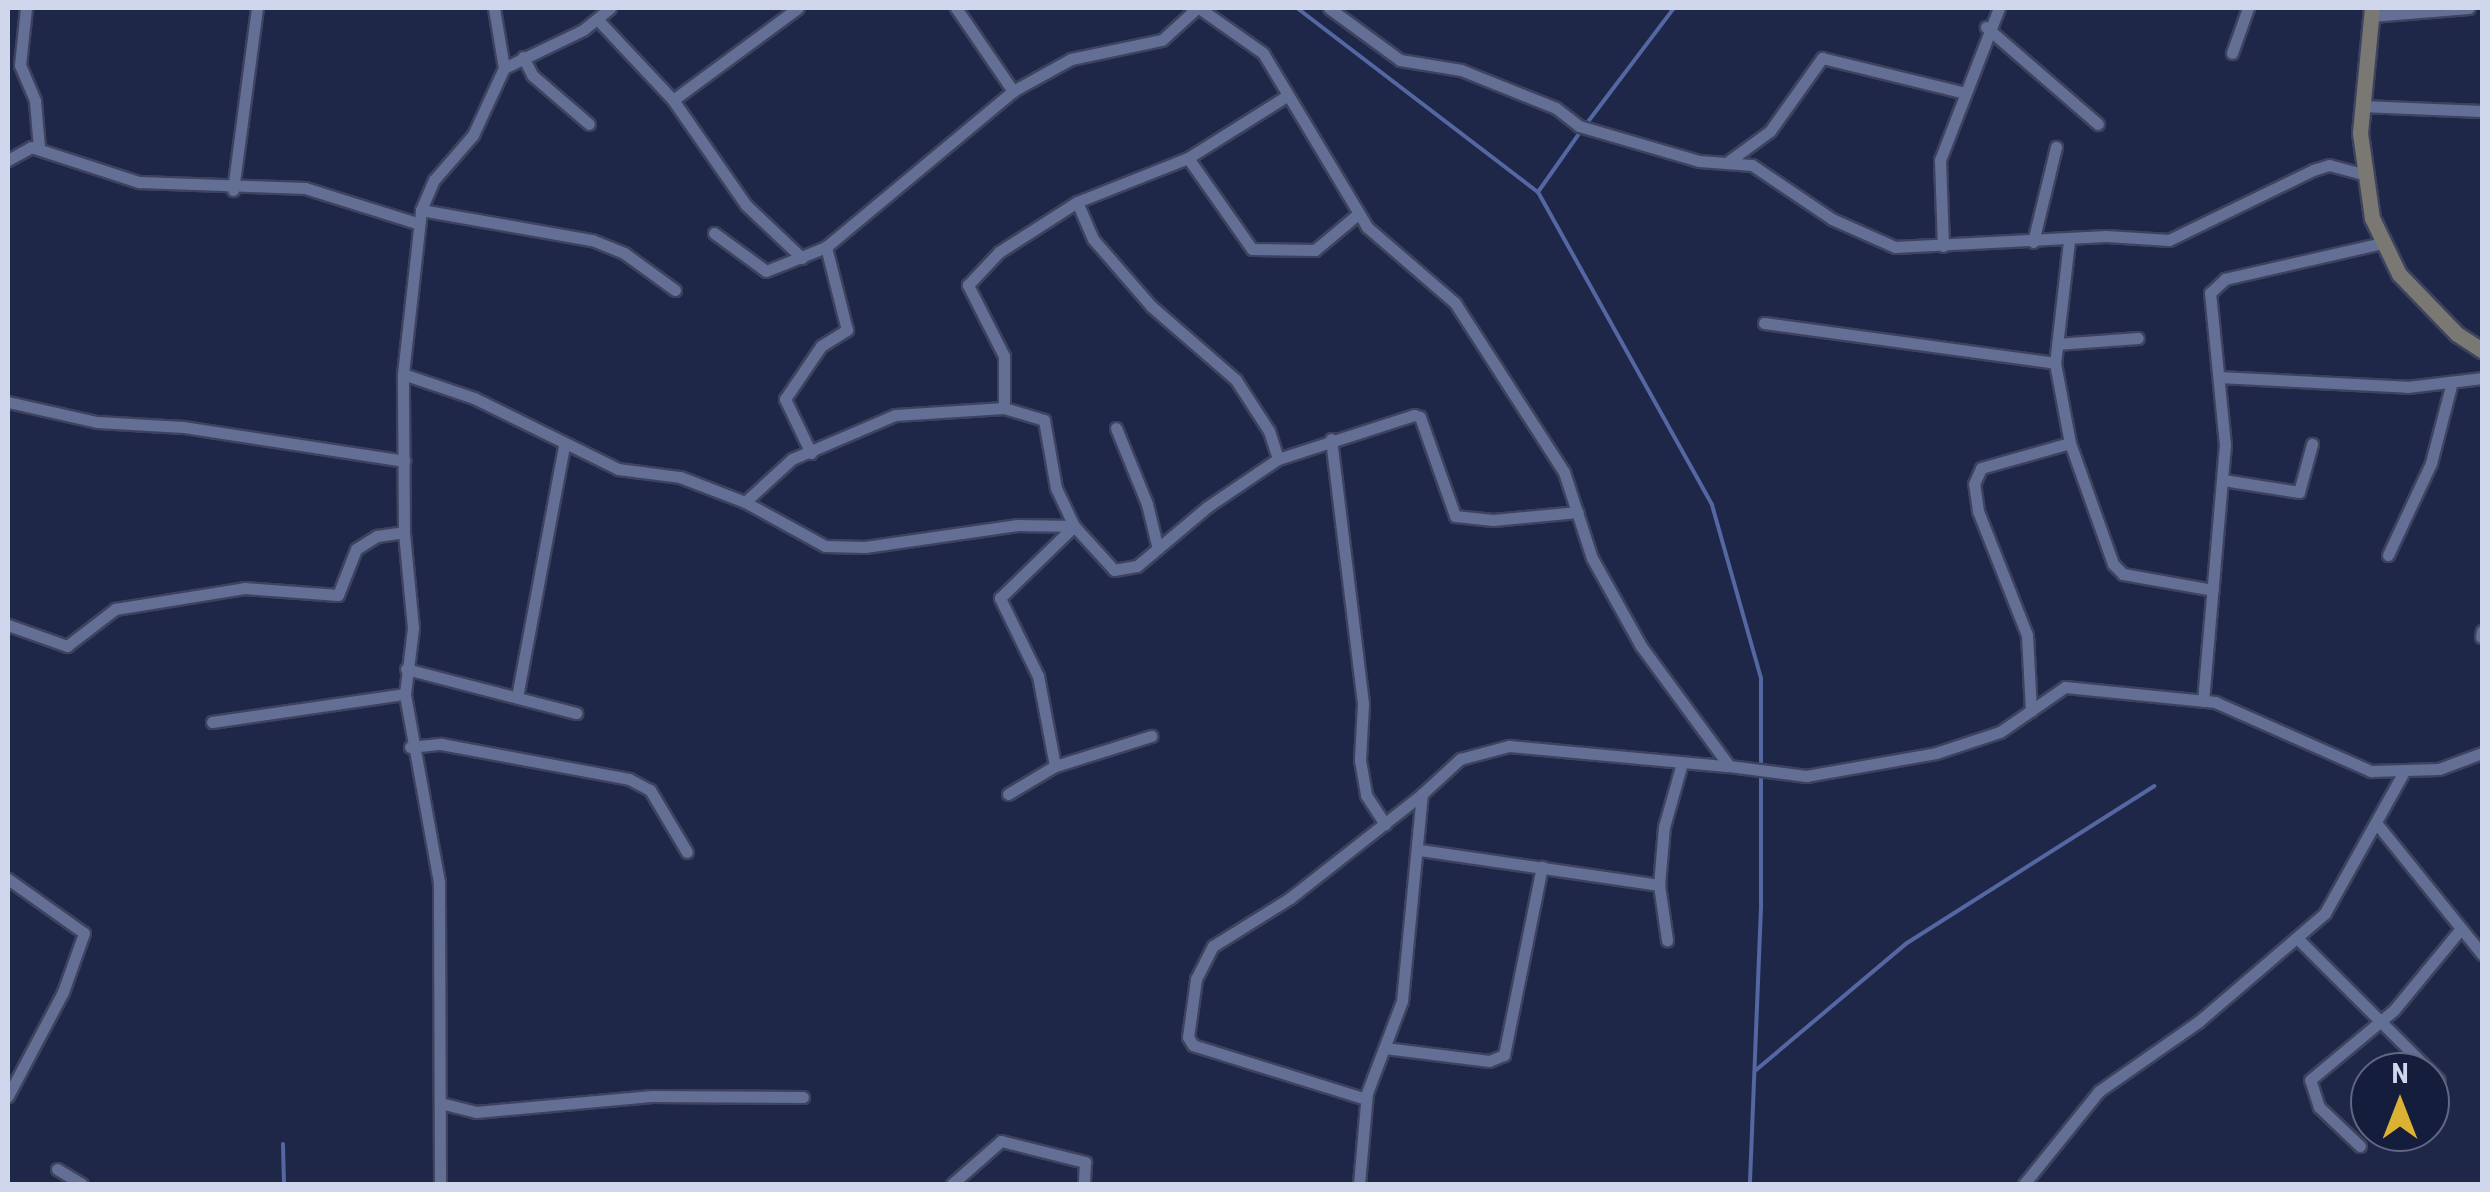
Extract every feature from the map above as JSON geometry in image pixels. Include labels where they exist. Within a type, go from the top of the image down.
[{"type":"main road","points":[[2372,12],[2361,106],[2362,174],[2382,243],[2424,303],[2482,350]]},
{"type":"street","points":[[26,8],[20,66],[35,101],[39,148]]},
{"type":"street","points":[[234,190],[258,8]]},
{"type":"street","points":[[440,1184],[439,882],[410,747],[405,694],[412,628],[404,532],[403,374],[421,210],[434,180],[473,135],[504,68],[494,8]]},
{"type":"street","points":[[504,68],[598,20],[610,8]]},
{"type":"street","points":[[673,100],[798,8]]},
{"type":"street","points":[[956,8],[1013,91]]},
{"type":"street","points":[[714,233],[766,270],[826,247],[1013,91],[1071,59],[1162,40],[1198,8],[1263,53],[1358,214],[1383,244],[1455,303],[1555,456],[1599,574],[1640,646],[1729,766]]},
{"type":"street","points":[[1329,8],[1400,60],[1461,70],[1556,108],[1580,126],[1699,161],[1730,160],[1780,178],[1832,219],[1895,247],[2179,238],[2256,193],[2313,170],[2329,165],[2362,174]]},
{"type":"street","points":[[1943,246],[1938,168],[1986,28],[1999,8]]},
{"type":"street","points":[[2232,52],[2248,8]]},
{"type":"street","points":[[2372,12],[2469,8]]},
{"type":"street","points":[[598,20],[673,100],[746,205],[802,258]]},
{"type":"street","points":[[1986,28],[2098,124]]},
{"type":"street","points":[[524,57],[532,75],[589,124]]},
{"type":"street","points":[[1730,160],[1770,131],[1822,58],[1962,92]]},
{"type":"street","points":[[1004,408],[1004,356],[968,285],[999,252],[1077,202],[1188,158],[1287,96]]},
{"type":"street","points":[[2361,106],[2482,112]]},
{"type":"street","points":[[2033,242],[2056,147]]},
{"type":"street","points":[[8,160],[39,148],[138,182],[234,190],[304,188],[417,224]]},
{"type":"street","points":[[1188,158],[1252,249],[1316,250],[1358,214]]},
{"type":"street","points":[[1077,202],[1092,239],[1151,306],[1236,380],[1269,430],[1278,458]]},
{"type":"street","points":[[421,210],[592,240],[624,253],[675,290]]},
{"type":"street","points":[[2069,241],[2055,363],[2070,443],[2117,571],[2213,590]]},
{"type":"street","points":[[2203,701],[2222,480],[2220,378],[2210,293],[2218,282],[2382,243]]},
{"type":"street","points":[[810,453],[785,399],[821,346],[847,330],[826,247]]},
{"type":"street","points":[[1764,323],[2055,363]]},
{"type":"street","points":[[2057,344],[2138,338]]},
{"type":"street","points":[[403,374],[474,398],[564,446],[618,468],[680,478],[744,502],[839,548],[1017,525],[1074,526]]},
{"type":"street","points":[[2220,378],[2407,387],[2482,378]]},
{"type":"street","points":[[2388,554],[2431,463],[2452,382]]},
{"type":"street","points":[[8,402],[96,422],[183,427],[404,461]]},
{"type":"street","points":[[744,502],[782,466],[895,414],[1004,408],[1044,420],[1046,456],[1074,526],[1114,570],[1137,566],[1278,458],[1414,415],[1420,417],[1455,516],[1494,520],[1578,512]]},
{"type":"street","points":[[1116,428],[1148,504],[1158,549]]},
{"type":"street","points":[[1331,439],[1362,704],[1360,760],[1366,794],[1385,824]]},
{"type":"street","points":[[2031,711],[2027,635],[1978,511],[1974,484],[1981,468],[2070,443]]},
{"type":"street","points":[[2222,480],[2298,492],[2312,444]]},
{"type":"street","points":[[517,696],[564,446]]},
{"type":"street","points":[[1055,766],[1038,676],[1000,598],[1074,526]]},
{"type":"street","points":[[8,625],[67,646],[115,609],[244,588],[338,596],[356,549],[377,536],[404,532]]},
{"type":"street","points":[[406,669],[576,712]]},
{"type":"street","points":[[1366,1099],[1193,1045],[1188,1037],[1196,980],[1213,946],[1290,898],[1422,794],[1460,759],[1509,746],[1729,766],[1754,773],[1849,770],[1982,741],[2066,687],[2203,701],[2239,709],[2342,763],[2402,775],[2482,753]]},
{"type":"street","points":[[212,722],[405,694]]},
{"type":"street","points":[[1008,794],[1055,766],[1151,736]]},
{"type":"street","points":[[410,747],[441,744],[629,778],[650,790],[686,852]]},
{"type":"street","points":[[1668,940],[1659,885],[1664,827],[1682,764]]},
{"type":"street","points":[[2024,1184],[2099,1091],[2198,1022],[2298,939],[2349,879],[2402,775]]},
{"type":"street","points":[[1359,1184],[1366,1099],[1402,1002],[1420,850],[1422,794]]},
{"type":"street","points":[[2377,824],[2459,932],[2482,954]]},
{"type":"street","points":[[1420,850],[1659,885]]},
{"type":"street","points":[[1385,1048],[1488,1061],[1504,1055],[1542,867]]},
{"type":"street","points":[[8,880],[84,933],[63,992],[8,1096]]},
{"type":"street","points":[[2350,1135],[2309,1088],[2322,1065],[2383,1021],[2459,932]]},
{"type":"street","points":[[2298,939],[2412,1052]]},
{"type":"street","points":[[440,1103],[476,1112],[651,1096],[803,1097]]},
{"type":"street","points":[[952,1184],[1001,1141],[1085,1162],[1084,1184]]},
{"type":"street","points":[[57,1169],[82,1184]]},
{"type":"waterway","points":[[1297,8],[1538,192],[1712,505],[1761,678],[1761,907],[1750,1184]]},
{"type":"waterway","points":[[1587,123],[1674,8]]},
{"type":"waterway","points":[[1538,192],[1581,131]]},
{"type":"waterway","points":[[1756,1070],[1907,943],[2154,786]]},
{"type":"waterway","points":[[283,1144],[284,1184]]}]
